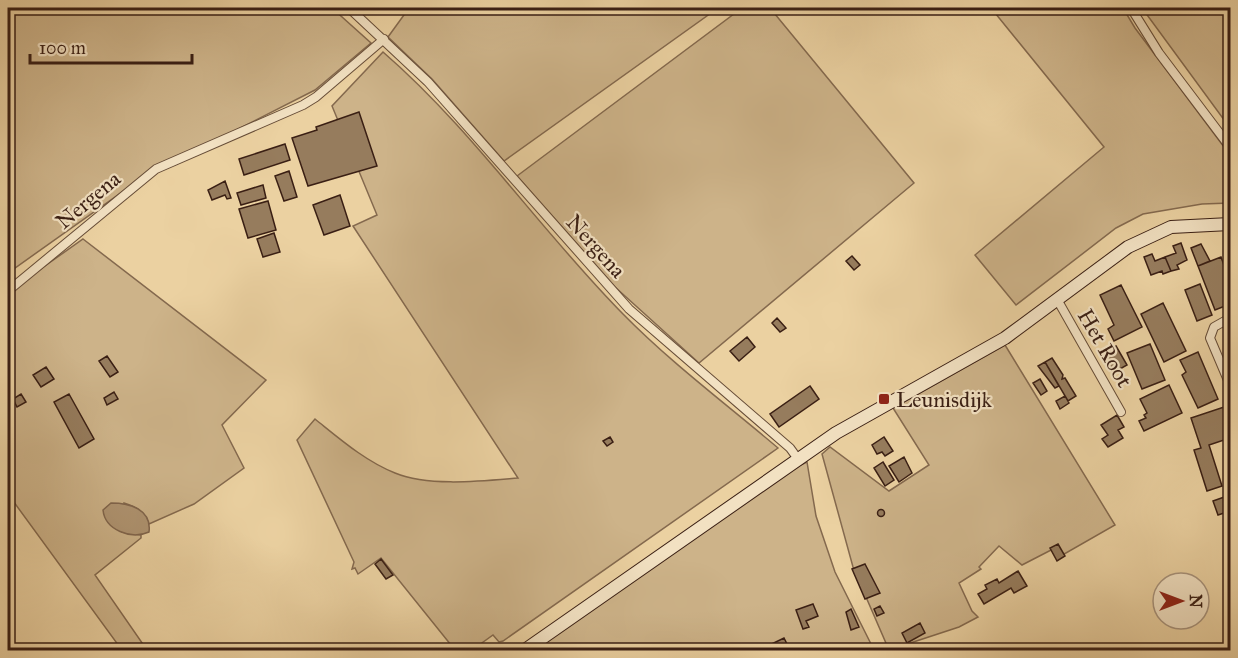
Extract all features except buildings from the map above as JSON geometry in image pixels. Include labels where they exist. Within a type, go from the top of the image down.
[{"type":"street","name":"Nergena","points":[[348,8],[428,82],[629,309],[790,448],[798,459]]},
{"type":"street","points":[[1131,8],[1159,53],[1230,147]]},
{"type":"street","name":"Nergena","points":[[8,291],[156,169],[303,105],[316,97],[384,39]]},
{"type":"street","points":[[525,651],[798,459],[869,412],[1005,338],[1058,301],[1110,259],[1150,235],[1184,225],[1230,224]]},
{"type":"street","name":"Het Root","points":[[1058,301],[1121,412]]},
{"type":"street","points":[[1230,318],[1214,327],[1210,338],[1230,385]]},
{"type":"shaded area","points":[[8,8],[332,8],[371,43],[315,90],[142,178],[8,273]]},
{"type":"shaded area","points":[[409,8],[718,8],[504,161],[432,79],[388,37]]},
{"type":"shaded area","points":[[742,8],[770,8],[914,183],[699,363],[615,287],[517,176]]},
{"type":"shaded area","points":[[991,8],[1123,8],[1135,28],[1230,155],[1230,203],[1202,204],[1143,214],[1116,228],[1016,305],[975,255],[1104,147]]},
{"type":"shaded area","points":[[1142,8],[1230,8],[1230,128]]},
{"type":"shaded area","points":[[383,52],[446,114],[623,314],[679,366],[778,448],[503,641],[499,642],[493,635],[472,650],[455,650],[381,558],[358,574],[355,568],[352,569],[354,562],[297,440],[315,419],[363,456],[395,473],[439,482],[518,478],[353,226],[377,215],[332,106]]},
{"type":"shaded area","points":[[83,239],[266,380],[222,425],[244,468],[194,504],[149,524],[139,510],[124,503],[122,532],[141,535],[141,538],[95,575],[147,650],[114,650],[119,646],[8,494],[8,292]]},
{"type":"shaded area","points":[[1005,345],[1115,525],[1059,557],[1053,549],[1022,565],[999,546],[979,567],[981,569],[959,583],[972,611],[978,617],[959,627],[889,650],[853,567],[822,454],[830,447],[889,491],[929,465],[893,408]]},
{"type":"shaded area","points":[[807,462],[816,516],[835,572],[874,650],[533,650],[788,471]]},
{"type":"shaded area","points":[[111,503],[125,504],[138,509],[147,518],[149,532],[134,535],[114,528],[105,517],[103,510]]},
{"type":"place","name":"Leunisdijk","points":[[884,399]]}]
